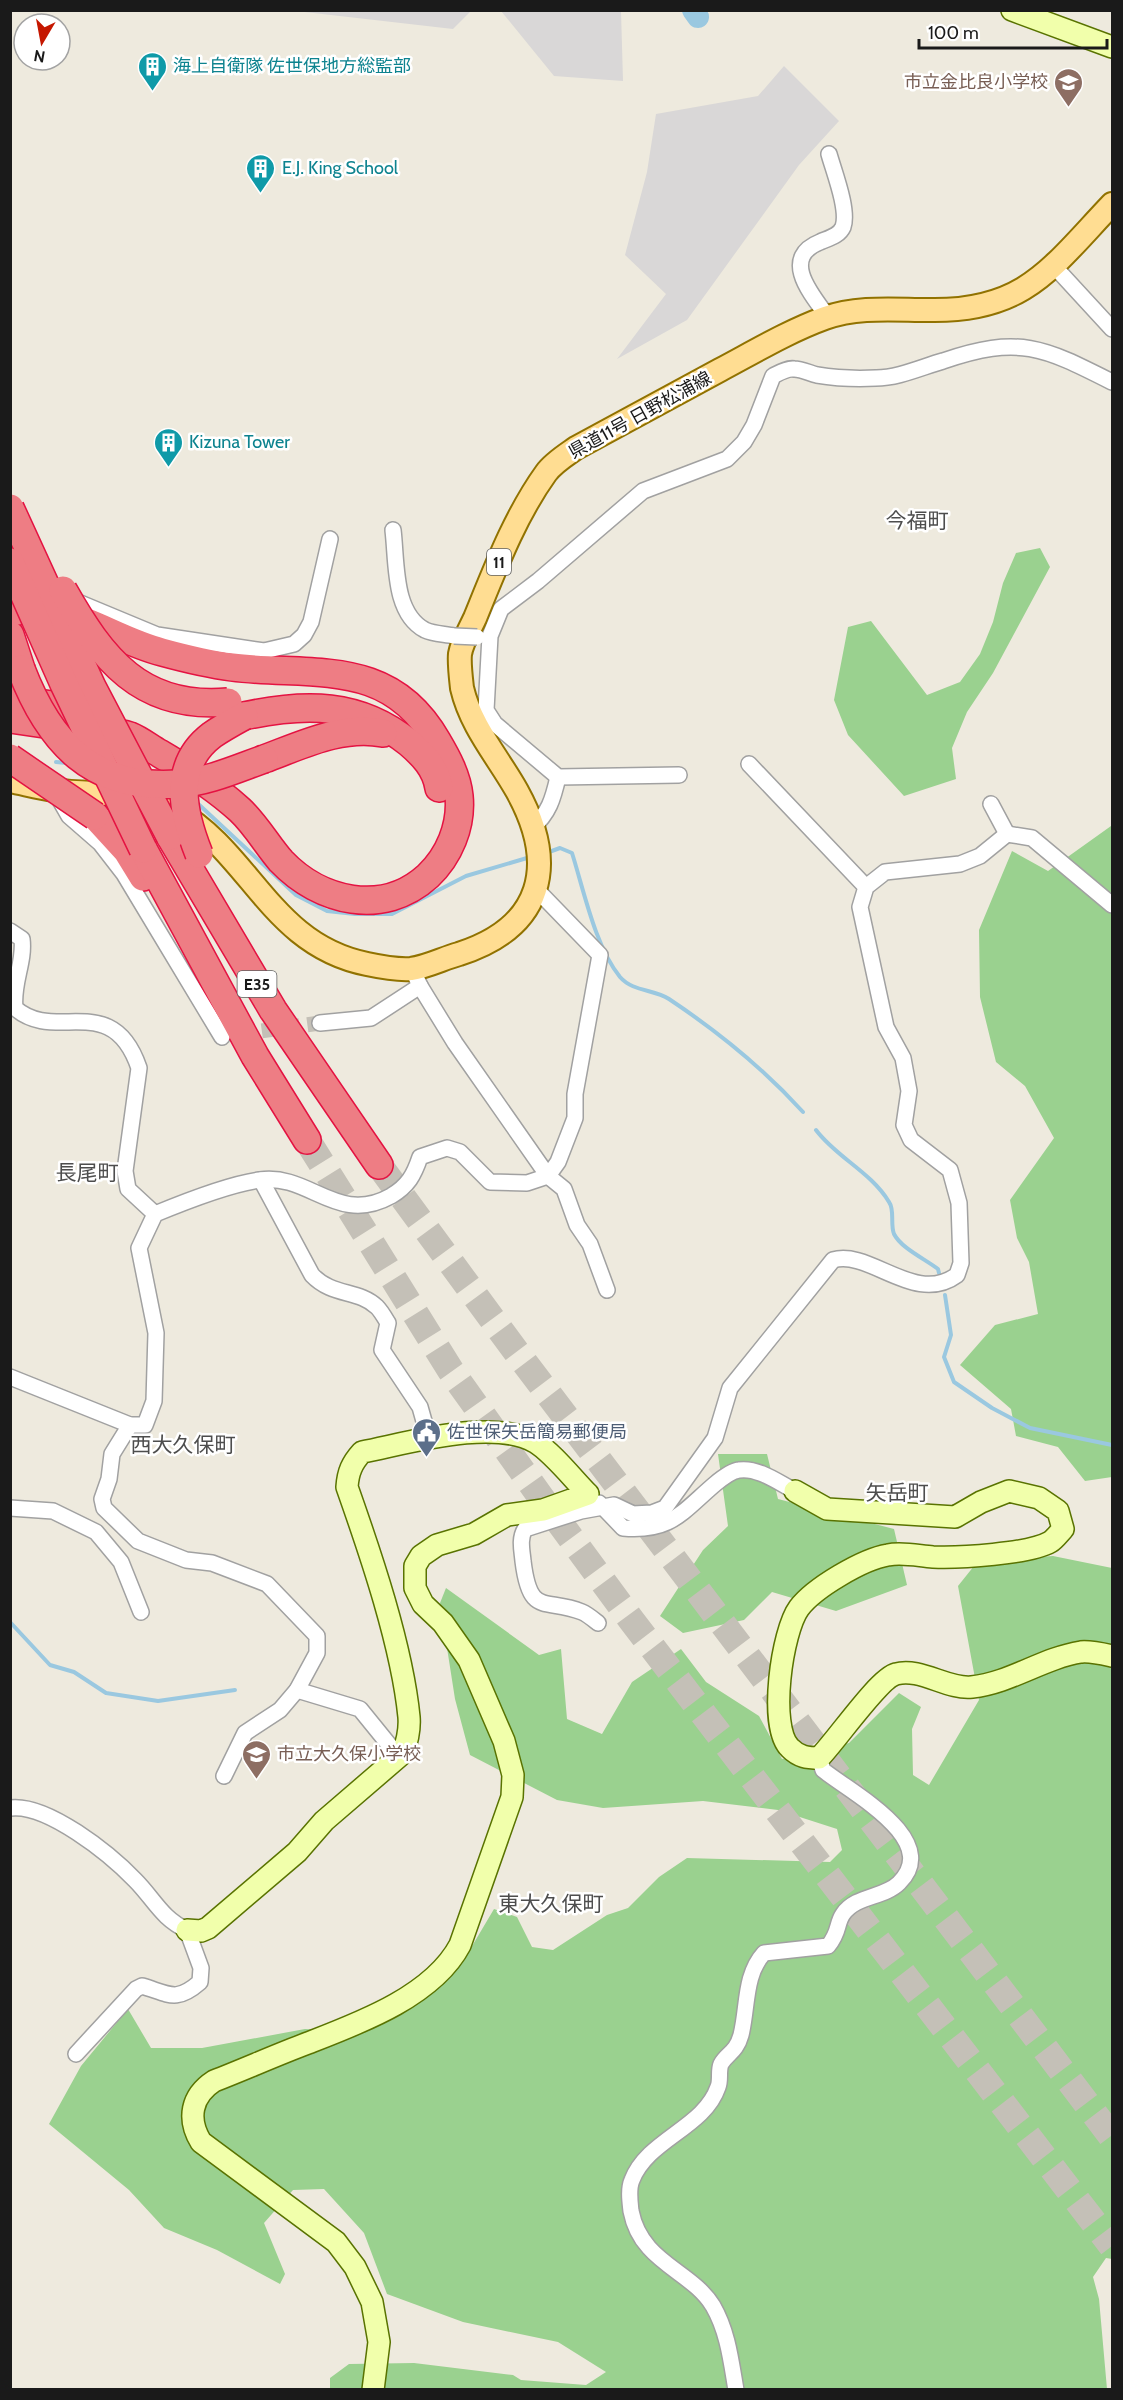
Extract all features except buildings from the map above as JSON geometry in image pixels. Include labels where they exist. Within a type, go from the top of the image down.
[{"type":"highway","points":[[10,487],[74,610],[114,663],[139,685],[171,700],[236,709],[309,707],[375,719],[426,757],[438,781],[441,803],[439,826],[431,846],[407,871],[371,884],[350,884],[331,878],[313,867],[239,786],[205,758],[162,733],[131,720],[95,711],[10,699]]},
{"type":"highway","name":"E35","points":[[10,508],[64,629],[112,757],[143,849],[255,1056],[307,1140]]},
{"type":"highway","name":"E35","points":[[10,562],[112,757],[170,836],[273,1010],[379,1165]]},
{"type":"highway","points":[[10,612],[28,608],[54,610],[91,622],[125,639],[159,652],[231,667],[315,670],[364,679],[399,696],[420,715],[435,736],[452,767],[459,796],[458,820],[453,838],[434,870],[417,886],[395,896],[370,901],[327,895],[306,882],[282,862],[233,804],[197,775],[130,736],[10,719]]},
{"type":"highway","points":[[10,635],[35,706],[57,737],[70,751],[90,765],[113,775],[150,784],[178,784],[213,777],[324,737],[349,732],[376,732],[401,737]]},
{"type":"highway","points":[[352,1126],[318,1059],[243,941],[199,854],[183,805],[185,781],[192,758],[236,709],[311,691],[362,697],[389,708],[435,736]]},
{"type":"highway","points":[[10,758],[95,816],[128,851],[255,1056]]},
{"type":"main road","name":"県道11号 日野松浦線","points":[[10,781],[55,790],[138,796],[172,808],[220,845],[281,919],[317,946],[346,960],[416,977],[508,931],[525,912],[537,890],[539,860],[532,828],[518,792],[479,733],[462,688],[460,654],[523,508],[548,469],[576,448],[783,336],[828,317],[870,309],[960,311],[986,307],[1018,294],[1054,266],[1113,204]]},
{"type":"street","points":[[1012,10],[1113,47]]},
{"type":"street","points":[[828,317],[806,289],[802,278],[801,261],[803,252],[812,245],[837,235],[842,229],[844,211],[830,154]]},
{"type":"street","points":[[1054,266],[1113,329]]},
{"type":"street","points":[[679,775],[558,777],[495,724],[486,710],[483,637],[501,609],[538,581],[636,496],[727,459],[744,442],[754,425],[773,376],[785,370],[794,368],[817,375],[878,378],[910,372],[981,348],[1005,346],[1027,347],[1069,360],[1113,382]]},
{"type":"street","points":[[393,530],[402,602],[410,619],[427,632],[483,637]]},
{"type":"street","points":[[10,582],[81,602],[157,635],[264,651],[294,644],[304,635],[311,622],[330,539]]},
{"type":"street","points":[[749,764],[866,887]]},
{"type":"street","points":[[532,828],[545,816],[553,800],[558,777]]},
{"type":"street","points":[[55,790],[69,816],[100,843],[124,874],[222,1037]]},
{"type":"street","points":[[992,804],[1006,834]]},
{"type":"street","points":[[373,2390],[379,2342],[372,2302],[355,2267],[336,2242],[201,2142],[191,2117],[204,2088],[214,2081],[349,2028],[398,2002],[451,1963],[460,1945],[502,1830],[512,1797],[513,1774],[504,1741],[470,1660],[443,1623],[423,1604],[415,1588],[415,1566],[421,1556],[437,1545],[474,1534],[507,1515],[596,1500],[633,1514],[652,1513],[665,1508],[715,1438],[730,1388],[833,1260],[844,1257],[907,1281],[938,1285],[957,1275],[961,1263],[958,1203],[950,1170],[911,1140],[904,1125],[909,1091],[903,1058],[886,1027],[863,928],[860,907],[866,887],[885,872],[960,864],[980,856],[1006,834],[1032,838],[1113,904]]},
{"type":"street","points":[[10,1377],[130,1425],[145,1425],[154,1401],[156,1333],[139,1248],[155,1214],[181,1203],[261,1180],[285,1181],[340,1204],[354,1207],[377,1204],[399,1191],[414,1177],[420,1157],[447,1148],[460,1152],[490,1182],[527,1183],[548,1176],[558,1162],[575,1118],[575,1094],[600,956],[537,890]]},
{"type":"street","points":[[10,931],[22,939],[24,949],[13,993],[15,1008],[26,1018],[98,1022],[119,1033],[134,1053],[139,1068],[125,1171],[128,1188],[155,1214]]},
{"type":"street","points":[[320,1023],[371,1018],[416,977],[466,1060],[548,1176],[564,1189],[577,1225],[590,1244],[607,1290]]},
{"type":"street","points":[[261,1180],[312,1275],[323,1287],[362,1297],[376,1307],[388,1323],[382,1350],[420,1407],[429,1439]]},
{"type":"street","points":[[130,1425],[112,1454],[109,1479],[102,1498],[104,1508],[138,1541],[186,1560],[212,1563],[267,1584],[286,1601],[317,1636],[317,1653],[297,1690],[280,1710],[245,1733],[224,1776]]},
{"type":"street","points":[[10,1809],[28,1808],[95,1844],[135,1879],[171,1923],[187,1930],[201,1931],[208,1928],[297,1852],[324,1821],[399,1757],[407,1743],[410,1719],[395,1645],[347,1487],[347,1473],[362,1452],[429,1439],[485,1432],[518,1436],[537,1443],[623,1528],[647,1530],[673,1521],[720,1480],[738,1470],[758,1472],[827,1509],[955,1517],[981,1502],[1009,1491],[1039,1498],[1058,1511],[1063,1529],[1050,1542],[1007,1553],[951,1558],[888,1555],[840,1577],[813,1595],[798,1610],[784,1653],[778,1709],[781,1729],[789,1748],[804,1758],[819,1758],[835,1742],[877,1687],[896,1674],[913,1675],[970,1688],[1016,1676],[1082,1652],[1113,1656]]},
{"type":"street","points":[[596,1500],[525,1529],[521,1545],[524,1571],[534,1600],[543,1605],[582,1612],[598,1623]]},
{"type":"street","points":[[10,1508],[53,1511],[96,1532],[121,1562],[141,1612]]},
{"type":"street","points":[[297,1690],[360,1709],[399,1757]]},
{"type":"street","points":[[736,2390],[728,2339],[712,2306],[698,2290],[648,2248],[633,2220],[629,2200],[632,2181],[642,2163],[658,2146],[694,2119],[718,2087],[721,2064],[736,2050],[741,2034],[754,1964],[764,1953],[828,1946],[837,1936],[843,1914],[860,1900],[900,1883],[910,1863],[910,1847],[897,1827],[823,1770],[819,1758]]},
{"type":"street","points":[[76,2054],[136,1989],[142,1986],[178,1996],[186,1994],[200,1982],[201,1968],[187,1930]]},
{"type":"shaded area","points":[[296,11],[471,11],[453,29]]},
{"type":"shaded area","points":[[501,11],[621,11],[623,81],[554,76]]},
{"type":"shaded area","points":[[784,66],[839,121],[799,165],[687,320],[617,359],[666,294],[625,255],[647,172],[656,114],[758,96]]},
{"type":"green space","points":[[1040,548],[1050,567],[993,673],[967,712],[952,748],[956,779],[904,796],[848,735],[834,700],[848,627],[871,621],[927,695],[960,682],[980,654],[993,622],[1003,583],[1016,553]]},
{"type":"green space","points":[[1111,826],[1112,1477],[1085,1481],[1058,1447],[1016,1436],[1011,1409],[960,1365],[995,1325],[1038,1314],[1029,1262],[1017,1238],[1010,1200],[1054,1138],[1025,1086],[996,1062],[980,997],[979,930],[1012,851],[1048,871]]},
{"type":"green space","points":[[718,1454],[767,1454],[778,1499],[894,1529],[907,1585],[836,1611],[772,1592],[744,1620],[683,1633],[660,1616],[703,1550],[728,1526]]},
{"type":"green space","points":[[1053,1556],[1112,1568],[1112,2259],[1106,2258],[1093,2277],[1099,2299],[1107,2389],[330,2389],[330,2378],[349,2364],[414,2363],[513,2375],[521,2380],[586,2385],[606,2372],[558,2342],[463,2322],[387,2294],[364,2233],[324,2189],[293,2190],[264,2223],[285,2274],[280,2284],[217,2250],[164,2228],[129,2190],[49,2124],[81,2066],[128,2009],[151,2048],[202,2048],[305,2029],[366,2032],[465,1958],[494,1909],[517,1917],[532,1947],[553,1950],[607,1915],[628,1908],[659,1877],[687,1858],[830,1862],[842,1850],[837,1829],[778,1810],[703,1801],[603,1808],[557,1800],[470,1755],[455,1699],[440,1603],[446,1588],[539,1655],[561,1649],[567,1719],[602,1734],[632,1682],[681,1649],[706,1682],[759,1716],[782,1759],[849,1743],[899,1693],[921,1707],[912,1729],[913,1775],[929,1785],[979,1700],[958,1586],[978,1561]]},
{"type":"waterway","points":[[693,10],[698,17]]},
{"type":"waterway","points":[[56,762],[67,763]]},
{"type":"waterway","points":[[194,800],[296,895],[327,911],[392,914],[466,876],[527,858]]},
{"type":"waterway","points":[[549,852],[560,848],[572,853],[597,934],[611,964],[620,977],[637,988],[669,999],[705,1024],[756,1066],[803,1112]]},
{"type":"waterway","points":[[816,1130],[824,1140],[882,1191],[891,1205],[893,1230],[897,1239],[938,1269],[939,1273]]},
{"type":"waterway","points":[[945,1295],[951,1335],[944,1357],[954,1382],[992,1408],[1030,1428],[1112,1445]]},
{"type":"waterway","points":[[10,1622],[50,1665],[74,1672],[106,1693],[158,1701],[235,1690]]},
{"type":"tunnel","points":[[239,1034],[320,1023]]},
{"type":"tunnel","points":[[307,1140],[451,1371],[540,1496],[632,1621],[1112,2246]]},
{"type":"tunnel","points":[[379,1165],[515,1350],[1112,2137]]},
{"type":"place","name":"海上自衛隊 佐世保地方総監部","points":[[152,92]]},
{"type":"place","name":"市立金比良小学校","points":[[1069,108]]},
{"type":"place","name":"E.J. King School","points":[[261,194]]},
{"type":"place","name":"Kizuna Tower","points":[[168,468]]},
{"type":"place","name":"佐世保矢岳簡易郵便局","points":[[426,1458]]},
{"type":"place","name":"市立大久保小学校","points":[[256,1780]]},
{"type":"district","name":"今福町","points":[[917,521]]},
{"type":"district","name":"長尾町","points":[[87,1173]]},
{"type":"district","name":"西大久保町","points":[[183,1445]]},
{"type":"district","name":"矢岳町","points":[[897,1493]]},
{"type":"district","name":"東大久保町","points":[[551,1904]]}]
